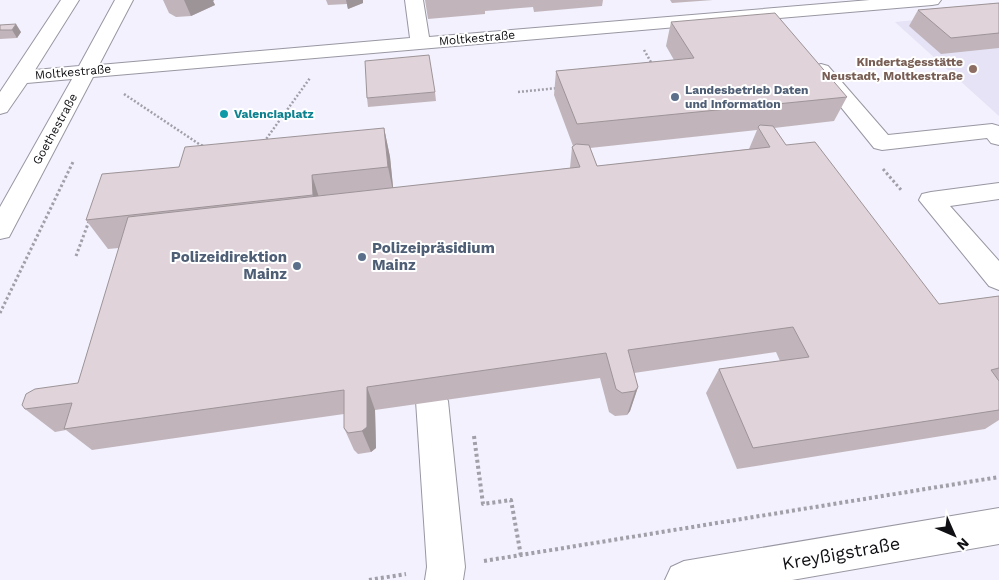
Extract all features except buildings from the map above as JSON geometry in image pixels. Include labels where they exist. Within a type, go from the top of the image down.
[{"type":"street","points":[[0,108],[70,0]]},
{"type":"street","name":"Goethestraße","points":[[0,230],[124,0]]},
{"type":"street","points":[[414,0],[420,42]]},
{"type":"street","name":"Moltkestraße","points":[[21,77],[262,55],[774,13],[851,3],[932,0]]},
{"type":"street","points":[[774,13],[791,33]]},
{"type":"street","points":[[262,55],[265,36]]},
{"type":"street","points":[[810,56],[882,143],[992,131],[999,138]]},
{"type":"street","points":[[999,191],[931,200],[999,279]]},
{"type":"street","points":[[432,401],[445,574]]},
{"type":"street","name":"Kreyßigstraße","points":[[684,580],[759,574],[999,526]]},
{"type":"path","points":[[642,47],[656,70]]},
{"type":"path","points":[[258,150],[314,73]]},
{"type":"path","points":[[518,92],[565,87]]},
{"type":"path","points":[[119,91],[209,151]]},
{"type":"path","points":[[0,313],[78,152]]},
{"type":"path","points":[[76,256],[92,215]]},
{"type":"path","points":[[472,426],[483,504],[511,500],[521,556]]},
{"type":"path","points":[[369,580],[445,574],[521,556],[999,477]]},
{"type":"shaded area","name":"Kindertagesstätte Neustadt, Moltkestraße","points":[[999,12],[999,116],[895,22]]},
{"type":"place","name":"Kindertagesstätte Neustadt, Moltkestraße","points":[[973,69]]},
{"type":"place","name":"Landesbetrieb Daten und Information","points":[[675,97]]},
{"type":"place","name":"Valenciaplatz","points":[[224,114]]},
{"type":"place","name":"Polizeipräsidium Mainz","points":[[362,257]]},
{"type":"place","name":"Polizeidirektion Mainz","points":[[297,266]]}]
